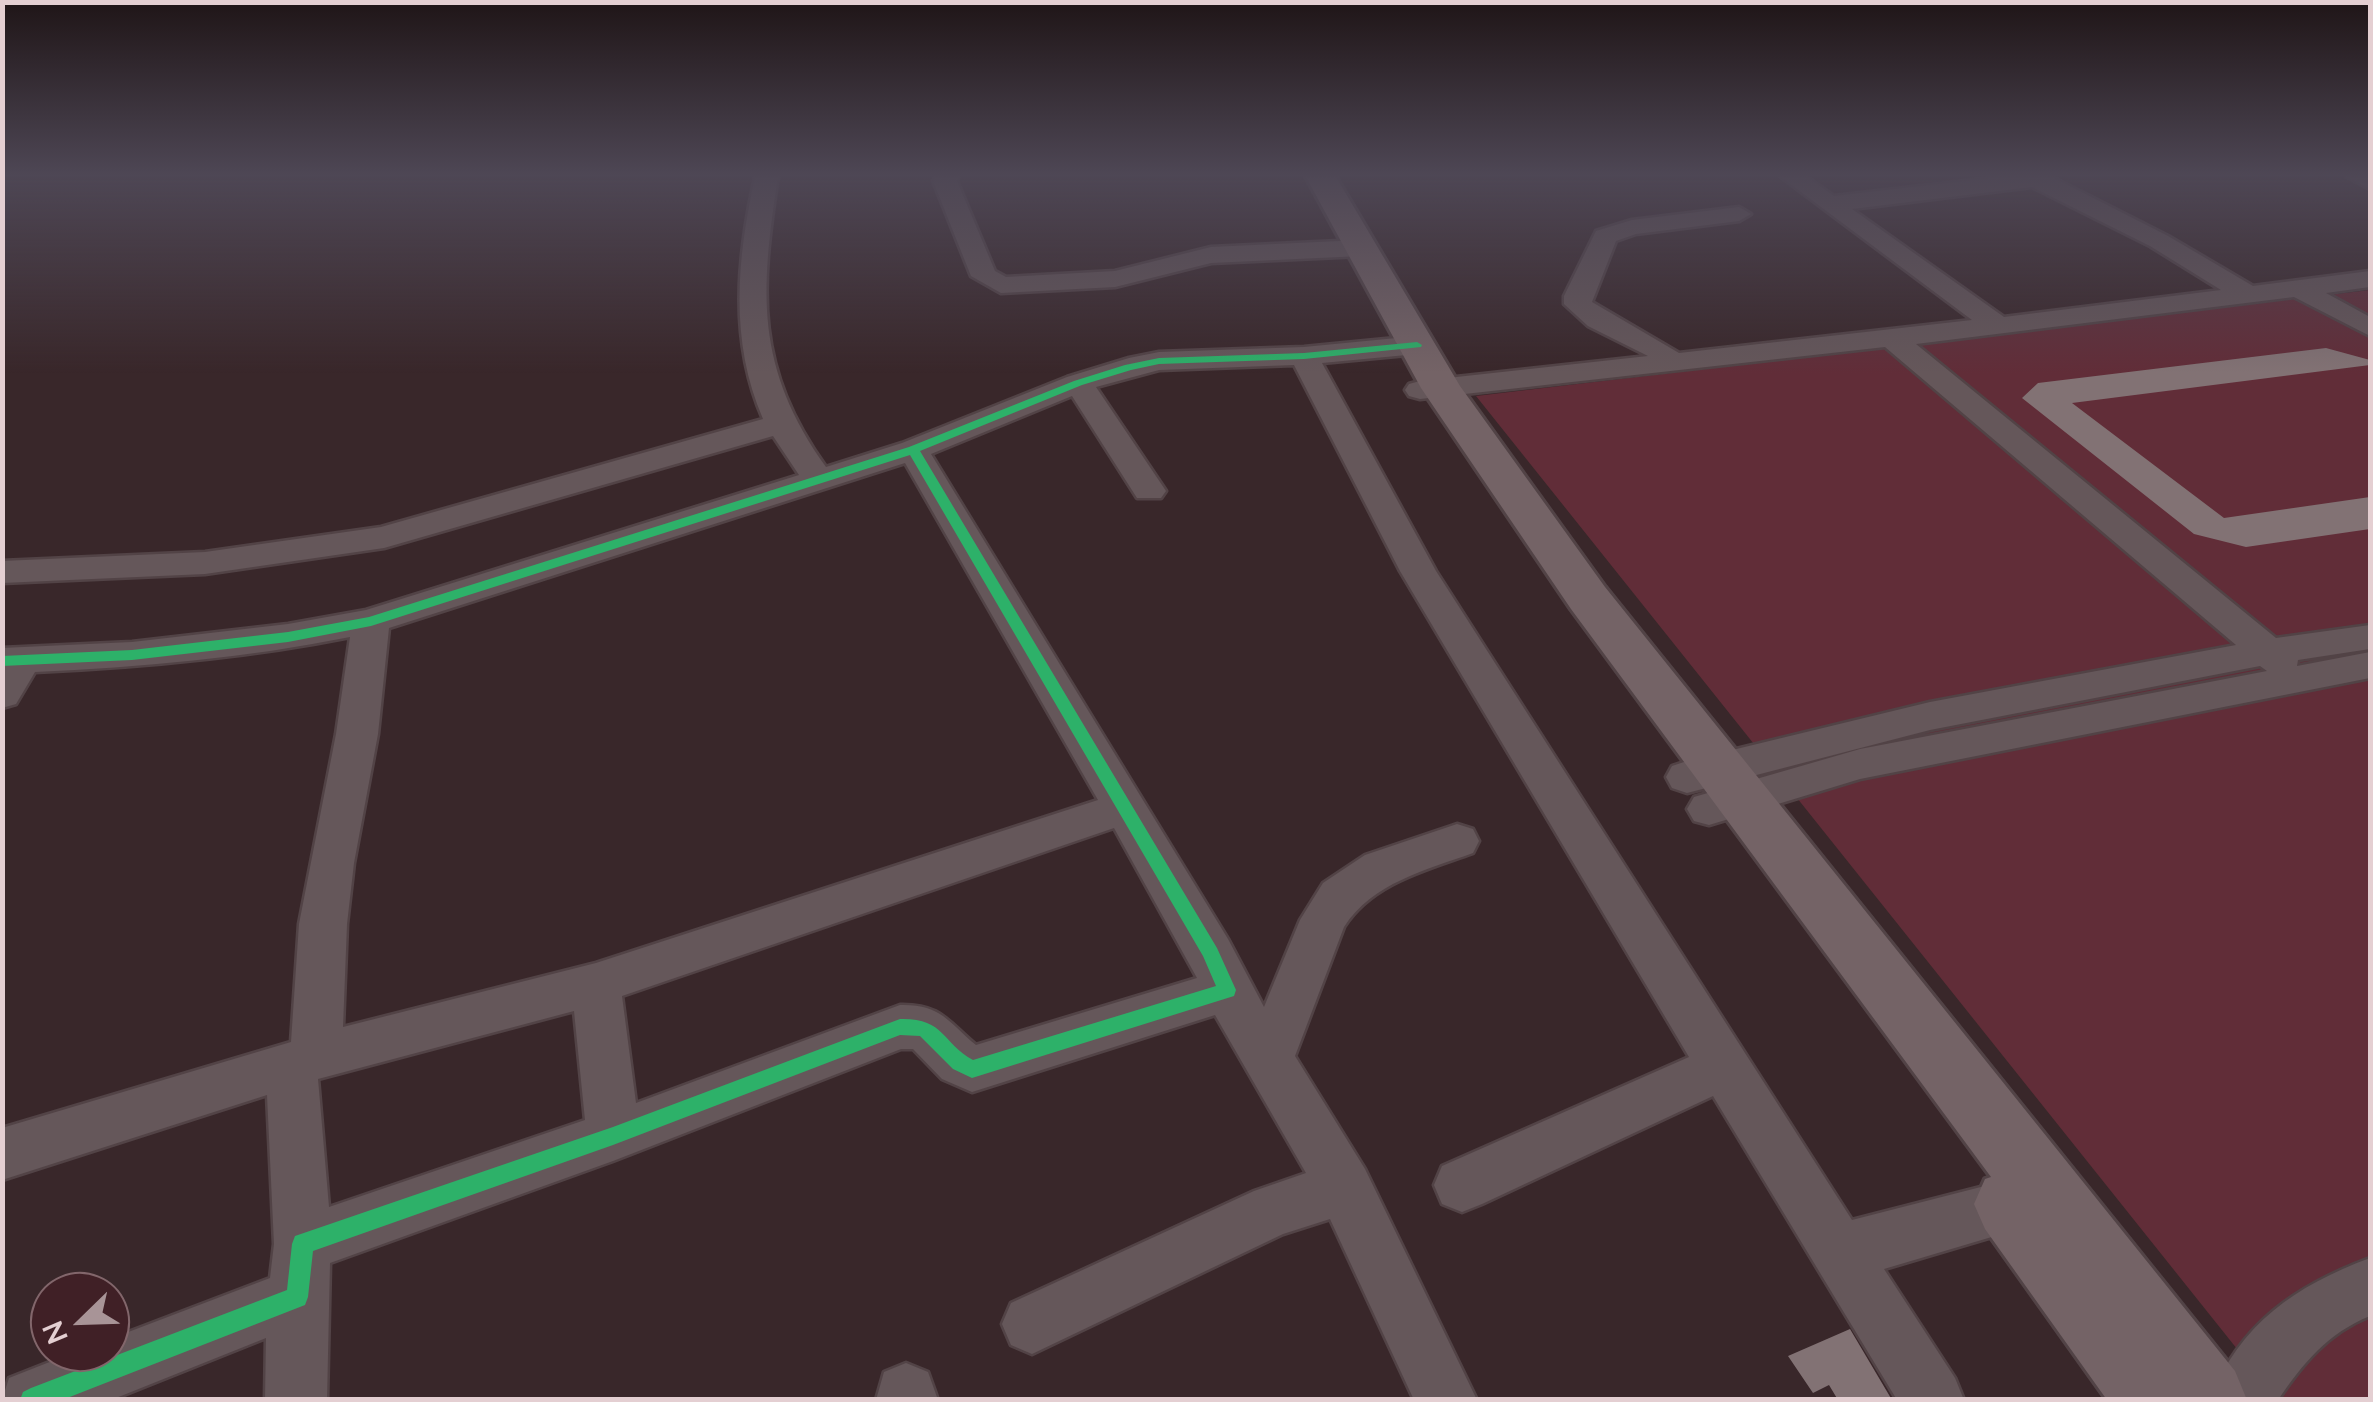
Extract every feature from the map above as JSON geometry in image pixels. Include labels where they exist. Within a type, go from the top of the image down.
[{"type":"main road","points":[[1347,242],[1351,249]]},
{"type":"main road","points":[[1348,242],[1406,364],[1468,467],[1715,790],[2206,1400]]},
{"type":"main road","points":[[1715,790],[2012,1206],[2156,1400]]},
{"type":"street","points":[[756,242],[754,341],[789,436],[819,480]]},
{"type":"street","points":[[971,242],[984,276],[1001,285],[1115,279],[1210,255],[1351,249]]},
{"type":"street","points":[[1601,242],[1578,304],[1597,320],[1646,339],[1670,360]]},
{"type":"street","points":[[1882,242],[1998,326]]},
{"type":"street","points":[[2161,242],[2246,293]]},
{"type":"street","points":[[2,694],[13,660],[132,655],[288,638],[371,621],[913,450],[1078,383],[1159,361],[1312,356],[1406,364],[1670,360],[1998,326],[2370,279]]},
{"type":"street","points":[[2296,287],[2370,328]]},
{"type":"street","points":[[1892,338],[2299,678]]},
{"type":"street","points":[[1312,356],[1418,571],[1933,1400]]},
{"type":"street","points":[[1078,383],[1149,491]]},
{"type":"street","points":[[2,572],[205,564],[364,540],[789,436]]},
{"type":"street","points":[[913,450],[1211,953],[1227,990],[1345,1188],[1446,1400]]},
{"type":"street","points":[[296,1400],[304,1061],[329,878],[357,734],[371,621]]},
{"type":"street","points":[[1715,790],[1930,716],[2267,652],[2370,637]]},
{"type":"street","points":[[1715,790],[2370,665]]},
{"type":"street","points":[[2,1154],[304,1061],[596,984],[1124,808]]},
{"type":"street","points":[[1268,1059],[1323,920],[1340,896],[1381,868],[1457,841]]},
{"type":"street","points":[[596,984],[613,1136]]},
{"type":"street","points":[[32,1400],[300,1271],[613,1136],[900,1027],[920,1025],[932,1032],[952,1061],[972,1069],[1227,990]]},
{"type":"street","points":[[1462,1185],[1724,1066]]},
{"type":"street","points":[[1032,1324],[1274,1210],[1345,1188]]},
{"type":"street","points":[[1841,1252],[2012,1206]]},
{"type":"street","points":[[2240,1400],[2297,1324],[2316,1308],[2370,1288]]},
{"type":"shaded area","points":[[2370,290],[2370,1399],[2277,1399],[1476,396]]},
{"type":"building","points":[[2326,348],[2370,360],[2370,365],[2072,403],[2224,518],[2370,497],[2370,529],[2246,547],[2194,534],[2022,398],[2038,383]]},
{"type":"building","points":[[1850,1329],[1892,1400],[1838,1400],[1829,1385],[1813,1393],[1788,1356]]},
{"type":"cycle path","points":[[2,661],[132,655],[288,637],[371,621],[913,450],[1078,383],[1129,367],[1159,361],[1304,356],[1417,345]]},
{"type":"cycle path","points":[[31,1400],[297,1297],[303,1244],[613,1136],[900,1027],[925,1029],[960,1063],[972,1069],[1227,990],[1211,953],[913,450]]}]
